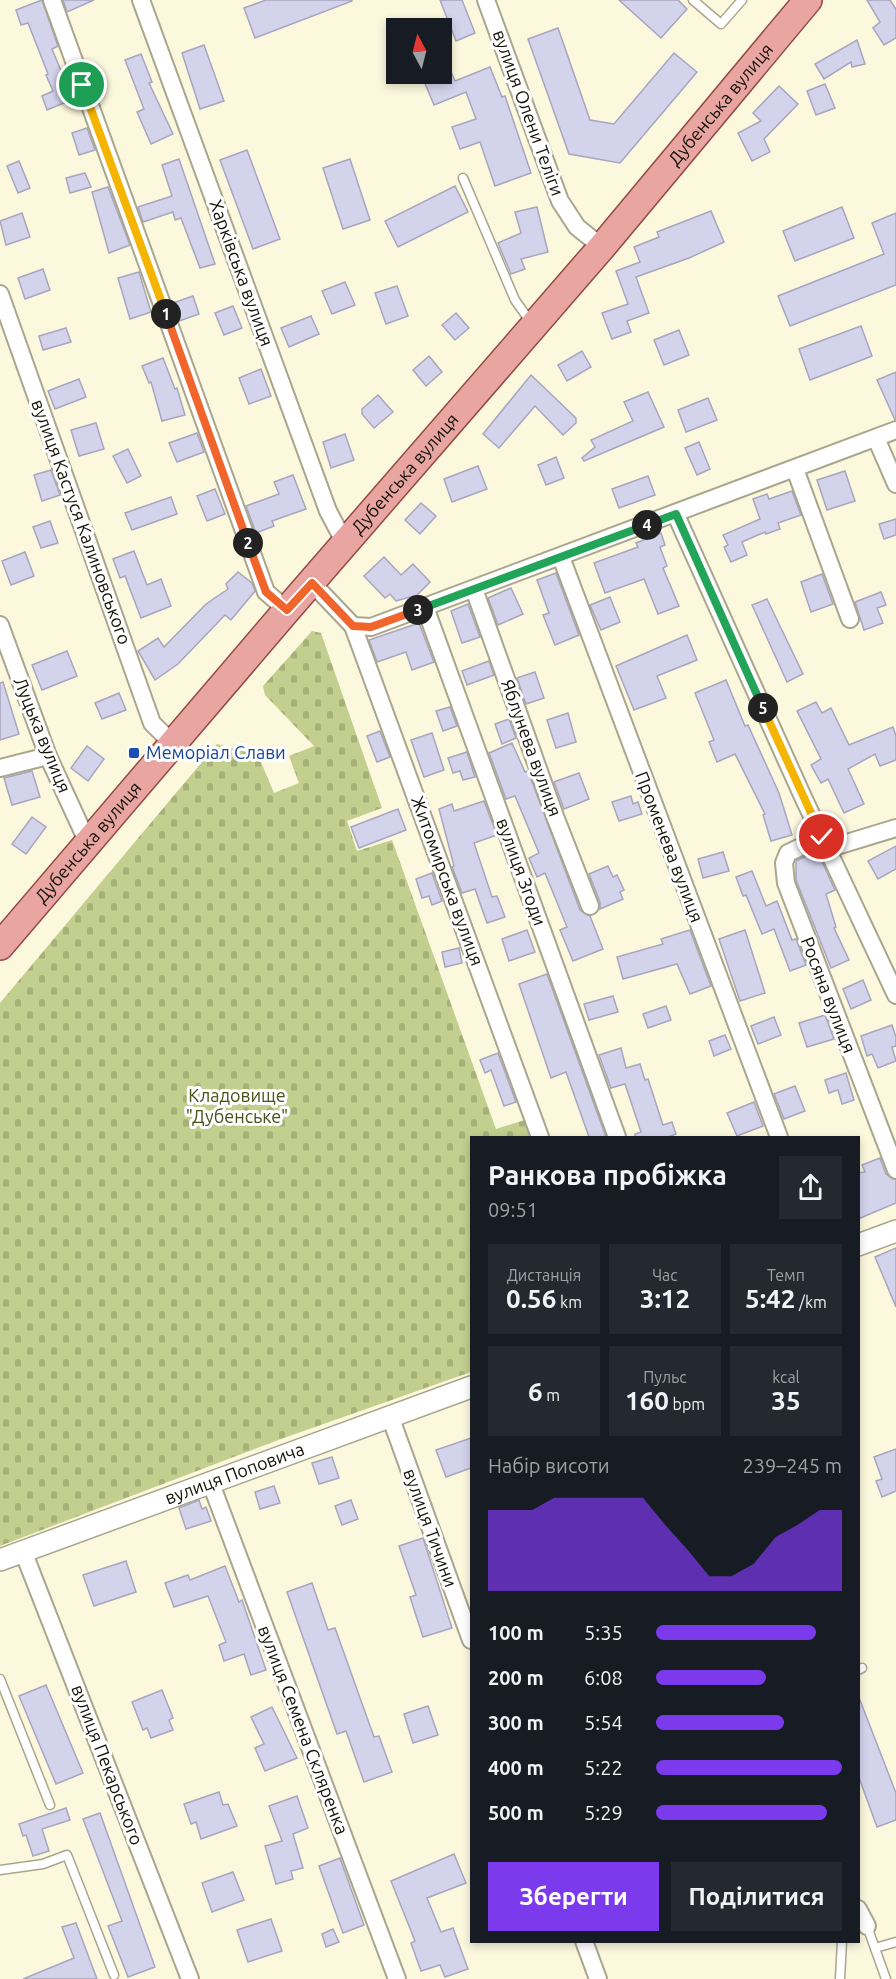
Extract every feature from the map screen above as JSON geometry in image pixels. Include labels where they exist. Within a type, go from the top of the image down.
[{"type":"main road","name":"Дубенська вулиця","points":[[0,946],[287,610],[534,327],[808,0]]},
{"type":"street","points":[[52,0],[266,592],[287,610]]},
{"type":"street","name":"Харківська вулиця","points":[[141,0],[328,511],[345,543]]},
{"type":"street","name":"вулиця Олени Теліги","points":[[486,0],[560,201],[577,227],[602,247]]},
{"type":"street","name":"вулиця Кастуся Калиновського","points":[[0,294],[152,723],[173,744]]},
{"type":"street","points":[[312,583],[353,626],[371,627],[896,430]]},
{"type":"street","points":[[876,438],[896,484]]},
{"type":"street","points":[[795,468],[850,618]]},
{"type":"street","points":[[676,514],[824,843],[896,995]]},
{"type":"street","name":"Променева вулиця","points":[[561,557],[779,1136]]},
{"type":"street","name":"Яблунева вулиця","points":[[474,589],[556,819],[590,906]]},
{"type":"street","name":"вулиця Згоди","points":[[425,607],[617,1136]]},
{"type":"street","name":"Луцька вулиця","points":[[0,625],[48,756],[88,843]]},
{"type":"street","name":"Житомирська вулиця","points":[[353,626],[540,1136]]},
{"type":"street","points":[[0,768],[48,756]]},
{"type":"street","points":[[824,843],[896,828]]},
{"type":"street","name":"Росяна вулиця","points":[[824,843],[788,853],[784,863],[786,883],[896,1170]]},
{"type":"street","points":[[860,1244],[896,1231]]},
{"type":"street","name":"вулиця Поповича","points":[[0,1560],[470,1387]]},
{"type":"street","name":"вулиця Тичини","points":[[390,1416],[470,1637]]},
{"type":"street","name":"вулиця Семена Скляренка","points":[[210,1481],[397,1979]]},
{"type":"street","name":"вулиця Пекарського","points":[[23,1551],[190,1979]]},
{"type":"street","points":[[860,1913],[867,1926]]},
{"type":"street","points":[[585,1943],[598,1979]]},
{"type":"lane","points":[[693,0],[721,24],[742,0]]},
{"type":"lane","points":[[462,178],[515,300],[534,327]]},
{"type":"lane","points":[[0,1679],[50,1805]]},
{"type":"lane","points":[[0,1870],[44,1864],[67,1855],[114,1975]]},
{"type":"lane","points":[[867,1926],[886,1979]]},
{"type":"lane","points":[[875,1948],[896,1942]]},
{"type":"lane","points":[[840,1979],[842,1943]]},
{"type":"green space","name":"Кладовище \"Дубенське\"","points":[[312,631],[321,633],[382,808],[347,821],[357,851],[392,840],[496,1129],[531,1118],[538,1136],[470,1136],[470,1372],[281,1439],[0,1546],[0,1003],[217,744],[258,755],[274,793],[299,783],[289,756],[314,746],[265,695],[263,686]]},
{"type":"building","points":[[42,0],[58,46],[52,49],[67,85],[71,84],[76,98],[47,110],[42,96],[53,91],[46,75],[48,74],[28,23],[21,25],[16,10]]},
{"type":"building","points":[[63,0],[94,0],[67,12]]},
{"type":"building","points":[[266,0],[352,1],[255,38],[244,8]]},
{"type":"building","points":[[440,0],[462,0],[475,33],[456,41],[452,31],[452,18],[447,18]]},
{"type":"building","points":[[619,0],[678,0],[687,9],[661,38]]},
{"type":"building","points":[[867,0],[890,0],[896,9],[896,38],[884,45],[873,28],[880,22]]},
{"type":"building","points":[[558,28],[590,120],[614,124],[674,53],[697,72],[620,163],[569,154],[528,39]]},
{"type":"building","points":[[857,40],[865,64],[852,67],[851,62],[824,79],[815,64]]},
{"type":"building","points":[[204,45],[224,101],[200,109],[182,53]]},
{"type":"building","points":[[141,54],[152,82],[149,83],[173,134],[151,144],[137,112],[144,109],[125,60]]},
{"type":"building","points":[[490,67],[502,97],[505,96],[531,173],[495,186],[480,142],[460,149],[452,127],[476,119],[466,92],[434,105],[425,84],[452,84],[452,74],[455,81]]},
{"type":"building","points":[[825,84],[835,108],[816,115],[807,91]]},
{"type":"building","points":[[779,86],[798,104],[764,139],[770,152],[752,161],[738,133],[761,121],[753,113]]},
{"type":"building","points":[[87,128],[95,150],[79,155],[72,133]]},
{"type":"building","points":[[247,150],[280,239],[253,249],[220,160]]},
{"type":"building","points":[[179,159],[215,264],[200,268],[181,218],[175,220],[173,212],[143,222],[138,207],[172,196],[162,165]]},
{"type":"building","points":[[350,159],[370,220],[343,229],[323,168]]},
{"type":"building","points":[[19,161],[30,188],[18,193],[7,166]]},
{"type":"building","points":[[85,173],[91,187],[70,193],[66,178]]},
{"type":"building","points":[[455,186],[468,212],[398,247],[385,221]]},
{"type":"building","points":[[108,187],[130,245],[109,253],[92,192]]},
{"type":"building","points":[[537,207],[548,252],[521,259],[525,269],[511,274],[498,243],[521,233],[515,212]]},
{"type":"building","points":[[842,207],[854,238],[795,261],[783,231]]},
{"type":"building","points":[[711,211],[724,242],[689,258],[636,277],[649,313],[627,321],[631,332],[612,339],[602,313],[628,304],[616,271],[640,262],[634,247],[659,237],[657,232]]},
{"type":"building","points":[[22,213],[30,237],[6,245],[0,221]]},
{"type":"building","points":[[896,213],[896,285],[790,326],[778,296],[884,254],[872,223]]},
{"type":"building","points":[[43,269],[50,290],[25,299],[18,278]]},
{"type":"building","points":[[139,272],[151,312],[130,319],[118,278]]},
{"type":"building","points":[[345,282],[355,305],[332,314],[322,291]]},
{"type":"building","points":[[397,286],[408,316],[386,324],[375,293]]},
{"type":"building","points":[[193,296],[199,314],[179,321],[173,303]]},
{"type":"building","points":[[233,306],[242,328],[224,335],[215,313]]},
{"type":"building","points":[[456,313],[469,328],[455,340],[442,325]]},
{"type":"building","points":[[311,316],[319,334],[289,347],[281,328]]},
{"type":"building","points":[[861,326],[872,356],[810,380],[799,349]]},
{"type":"building","points":[[66,328],[71,342],[43,350],[39,336]]},
{"type":"building","points":[[679,330],[689,355],[664,365],[654,340]]},
{"type":"building","points":[[582,351],[591,367],[567,381],[558,365]]},
{"type":"building","points":[[429,356],[442,372],[426,386],[413,370]]},
{"type":"building","points":[[163,358],[175,389],[177,388],[185,415],[162,421],[151,382],[149,383],[142,366]]},
{"type":"building","points":[[261,369],[271,396],[249,404],[239,378]]},
{"type":"building","points":[[896,372],[896,420],[895,420],[877,380]]},
{"type":"building","points":[[531,375],[576,418],[576,423],[563,435],[535,406],[499,448],[483,434]]},
{"type":"building","points":[[79,379],[86,397],[55,409],[48,391]]},
{"type":"building","points":[[648,392],[664,427],[584,461],[582,458],[595,447],[591,440],[633,421],[624,402]]},
{"type":"building","points":[[378,395],[393,412],[374,428],[362,414],[362,409]]},
{"type":"building","points":[[708,398],[717,420],[686,432],[678,410]]},
{"type":"building","points":[[96,423],[104,449],[79,456],[71,430]]},
{"type":"building","points":[[197,433],[204,452],[177,462],[169,443]]},
{"type":"building","points":[[345,434],[354,460],[331,468],[323,442]]},
{"type":"building","points":[[699,442],[710,469],[697,475],[685,448]]},
{"type":"building","points":[[128,449],[141,476],[127,483],[113,456]]},
{"type":"building","points":[[556,457],[564,478],[546,485],[538,465]]},
{"type":"building","points":[[478,466],[487,489],[452,502],[444,479]]},
{"type":"building","points":[[51,470],[60,495],[42,501],[34,475]]},
{"type":"building","points":[[845,471],[855,501],[827,510],[817,480]]},
{"type":"building","points":[[293,475],[306,509],[272,521],[274,526],[256,533],[246,506],[279,494],[274,482]]},
{"type":"building","points":[[648,476],[655,495],[619,508],[612,489]]},
{"type":"building","points":[[215,489],[225,514],[207,521],[197,496]]},
{"type":"building","points":[[792,491],[801,515],[778,523],[780,529],[766,534],[765,532],[742,542],[747,555],[731,562],[724,547],[728,545],[723,535],[760,519],[753,499],[767,494],[769,499]]},
{"type":"building","points":[[171,497],[177,514],[132,530],[125,513]]},
{"type":"building","points":[[421,503],[436,516],[420,534],[405,520]]},
{"type":"building","points":[[896,519],[896,535],[884,539],[879,524]]},
{"type":"building","points":[[50,521],[58,543],[41,548],[33,527]]},
{"type":"building","points":[[661,533],[665,545],[660,547],[667,566],[663,568],[679,606],[658,614],[644,579],[605,593],[594,563],[638,547],[636,543]]},
{"type":"building","points":[[134,551],[147,585],[161,579],[171,606],[141,618],[125,576],[120,578],[113,559]]},
{"type":"building","points":[[25,552],[34,576],[11,585],[2,561]]},
{"type":"building","points":[[384,557],[401,575],[413,564],[430,582],[417,595],[396,601],[390,594],[385,598],[364,576]]},
{"type":"building","points":[[238,572],[252,583],[255,591],[231,620],[225,615],[178,664],[155,680],[138,651],[158,638],[164,647],[206,604],[228,589],[226,584]]},
{"type":"building","points":[[556,573],[579,635],[555,645],[543,615],[549,613],[537,580]]},
{"type":"building","points":[[822,574],[833,604],[811,612],[801,582]]},
{"type":"building","points":[[511,588],[523,614],[498,625],[488,598]]},
{"type":"building","points":[[881,592],[886,605],[877,608],[883,623],[864,630],[855,602]]},
{"type":"building","points":[[610,597],[620,622],[601,630],[590,605]]},
{"type":"building","points":[[767,599],[803,674],[787,682],[752,605]]},
{"type":"building","points":[[468,604],[480,637],[462,643],[451,611]]},
{"type":"building","points":[[419,623],[434,662],[412,670],[406,652],[377,662],[369,640]]},
{"type":"building","points":[[687,635],[697,660],[657,676],[666,698],[634,710],[616,666]]},
{"type":"building","points":[[67,651],[77,676],[42,690],[32,665]]},
{"type":"building","points":[[489,661],[494,675],[467,685],[462,671]]},
{"type":"building","points":[[535,672],[544,698],[526,704],[517,678]]},
{"type":"building","points":[[726,680],[745,726],[748,725],[779,793],[792,835],[771,841],[763,815],[765,814],[735,754],[717,762],[709,742],[714,740],[695,693]]},
{"type":"building","points":[[3,682],[19,734],[0,740],[0,683]]},
{"type":"building","points":[[119,693],[126,710],[102,719],[95,703]]},
{"type":"building","points":[[816,702],[822,713],[831,708],[849,745],[893,727],[896,736],[896,760],[880,766],[875,754],[848,769],[864,804],[844,813],[828,779],[821,783],[811,765],[821,759],[797,711]]},
{"type":"building","points":[[450,707],[457,726],[443,731],[436,711]]},
{"type":"building","points":[[568,713],[576,742],[556,748],[547,720]]},
{"type":"building","points":[[509,719],[516,738],[502,744],[495,724]]},
{"type":"building","points":[[380,731],[390,757],[377,762],[367,736]]},
{"type":"building","points":[[432,733],[444,770],[424,777],[411,740]]},
{"type":"building","points":[[512,743],[525,772],[528,771],[580,910],[590,916],[603,949],[573,961],[560,930],[567,927],[545,873],[537,877],[529,858],[539,853],[515,796],[506,799],[489,753]]},
{"type":"building","points":[[87,746],[104,759],[88,781],[71,768]]},
{"type":"building","points":[[467,752],[475,777],[463,780],[460,771],[453,773],[448,758]]},
{"type":"building","points":[[32,771],[40,797],[12,805],[4,778]]},
{"type":"building","points":[[579,773],[589,799],[564,809],[554,782]]},
{"type":"building","points":[[631,796],[633,804],[638,802],[642,814],[619,821],[612,802]]},
{"type":"building","points":[[484,801],[497,835],[474,843],[492,897],[497,896],[505,917],[487,923],[475,889],[462,893],[452,867],[454,866],[439,809],[452,804],[454,811]]},
{"type":"building","points":[[398,809],[406,830],[359,848],[351,827]]},
{"type":"building","points":[[32,817],[46,827],[26,854],[12,844]]},
{"type":"building","points":[[896,846],[896,869],[878,879],[868,861]]},
{"type":"building","points":[[817,851],[835,890],[826,894],[836,927],[834,928],[849,960],[831,968],[796,880],[796,861]]},
{"type":"building","points":[[723,852],[729,871],[703,878],[698,859]]},
{"type":"building","points":[[608,866],[613,877],[617,875],[624,890],[620,892],[623,899],[600,909],[600,902],[589,874]]},
{"type":"building","points":[[752,871],[766,906],[777,901],[792,940],[796,939],[806,965],[790,971],[774,929],[762,934],[736,877]]},
{"type":"building","points":[[432,873],[442,901],[432,905],[429,896],[422,898],[416,879]]},
{"type":"building","points":[[527,930],[535,952],[509,961],[502,939]]},
{"type":"building","points":[[690,930],[711,986],[690,994],[677,964],[623,979],[617,957],[663,944],[661,939]]},
{"type":"building","points":[[745,930],[765,993],[740,1001],[719,939]]},
{"type":"building","points":[[459,948],[462,963],[445,967],[442,952]]},
{"type":"building","points":[[547,974],[606,1136],[589,1136],[566,1072],[551,1078],[519,984]]},
{"type":"building","points":[[863,980],[871,1000],[851,1009],[843,989]]},
{"type":"building","points":[[613,996],[618,1012],[589,1020],[584,1004]]},
{"type":"building","points":[[666,1006],[671,1020],[648,1028],[643,1014]]},
{"type":"building","points":[[825,1015],[834,1039],[807,1047],[799,1023]]},
{"type":"building","points":[[774,1017],[781,1035],[758,1044],[751,1026]]},
{"type":"building","points":[[892,1025],[896,1037],[896,1046],[892,1047],[896,1061],[878,1068],[872,1054],[867,1056],[861,1036]]},
{"type":"building","points":[[725,1035],[731,1049],[714,1056],[709,1041]]},
{"type":"building","points":[[621,1048],[626,1068],[640,1064],[645,1080],[648,1079],[663,1125],[672,1122],[676,1134],[635,1136],[641,1132],[625,1084],[611,1088],[599,1055]]},
{"type":"building","points":[[498,1053],[516,1102],[504,1106],[491,1070],[485,1073],[480,1060]]},
{"type":"building","points":[[846,1073],[854,1100],[842,1104],[838,1090],[829,1093],[825,1080]]},
{"type":"building","points":[[795,1086],[805,1111],[784,1119],[774,1094]]},
{"type":"building","points":[[754,1102],[763,1126],[737,1136],[727,1113]]},
{"type":"building","points":[[880,1158],[886,1174],[896,1180],[896,1203],[860,1218],[860,1173],[865,1172],[862,1165]]},
{"type":"building","points":[[896,1248],[896,1307],[875,1257]]},
{"type":"building","points":[[470,1438],[470,1468],[446,1477],[436,1450]]},
{"type":"building","points":[[896,1449],[896,1491],[882,1497],[876,1481],[882,1479],[874,1457]]},
{"type":"building","points":[[332,1457],[339,1478],[319,1484],[312,1463]]},
{"type":"building","points":[[274,1486],[280,1503],[260,1509],[255,1492]]},
{"type":"building","points":[[199,1500],[202,1509],[206,1507],[211,1521],[186,1529],[179,1508]]},
{"type":"building","points":[[351,1500],[358,1519],[342,1525],[335,1506]]},
{"type":"building","points":[[423,1538],[452,1628],[423,1637],[410,1597],[416,1595],[399,1546]]},
{"type":"building","points":[[126,1561],[136,1592],[94,1606],[83,1575]]},
{"type":"building","points":[[225,1566],[239,1602],[242,1600],[266,1670],[251,1675],[244,1654],[224,1661],[219,1645],[226,1642],[208,1596],[174,1607],[165,1583],[188,1575],[190,1580]]},
{"type":"building","points":[[312,1583],[328,1630],[335,1628],[374,1737],[379,1736],[392,1772],[364,1782],[346,1731],[337,1734],[287,1592]]},
{"type":"building","points":[[46,1685],[83,1773],[56,1784],[19,1696]]},
{"type":"building","points":[[162,1690],[173,1718],[169,1720],[173,1730],[151,1738],[147,1728],[143,1730],[132,1702]]},
{"type":"building","points":[[860,1700],[896,1793],[896,1820],[877,1827],[860,1780]]},
{"type":"building","points":[[428,1706],[438,1735],[413,1743],[404,1714]]},
{"type":"building","points":[[272,1707],[297,1758],[265,1771],[255,1748],[264,1744],[251,1717]]},
{"type":"building","points":[[219,1792],[223,1805],[228,1804],[237,1826],[201,1839],[196,1822],[191,1824],[184,1804]]},
{"type":"building","points":[[297,1796],[308,1828],[293,1834],[303,1868],[291,1871],[293,1879],[276,1884],[265,1846],[282,1841],[269,1806]]},
{"type":"building","points":[[66,1808],[70,1820],[42,1829],[49,1851],[33,1856],[26,1835],[23,1836],[19,1824]]},
{"type":"building","points":[[100,1813],[155,1967],[128,1977],[108,1926],[122,1921],[83,1819]]},
{"type":"building","points":[[454,1854],[466,1883],[427,1898],[441,1932],[453,1928],[468,1969],[445,1977],[440,1965],[421,1971],[411,1943],[415,1941],[391,1881]]},
{"type":"building","points":[[340,1858],[364,1925],[343,1933],[319,1866]]},
{"type":"building","points":[[233,1872],[244,1900],[212,1912],[202,1883]]},
{"type":"building","points":[[271,1919],[282,1951],[248,1962],[237,1930]]},
{"type":"building","points":[[76,1923],[97,1979],[23,1979],[74,1958],[62,1927]]},
{"type":"building","points":[[333,1929],[339,1942],[326,1947],[322,1934]]},
{"type":"place","name":"Меморіал Слави","points":[[134,753]]},
{"type":"route","points":[[82,85],[266,592],[287,610],[312,583],[353,626],[371,627],[676,514],[822,837]]}]
